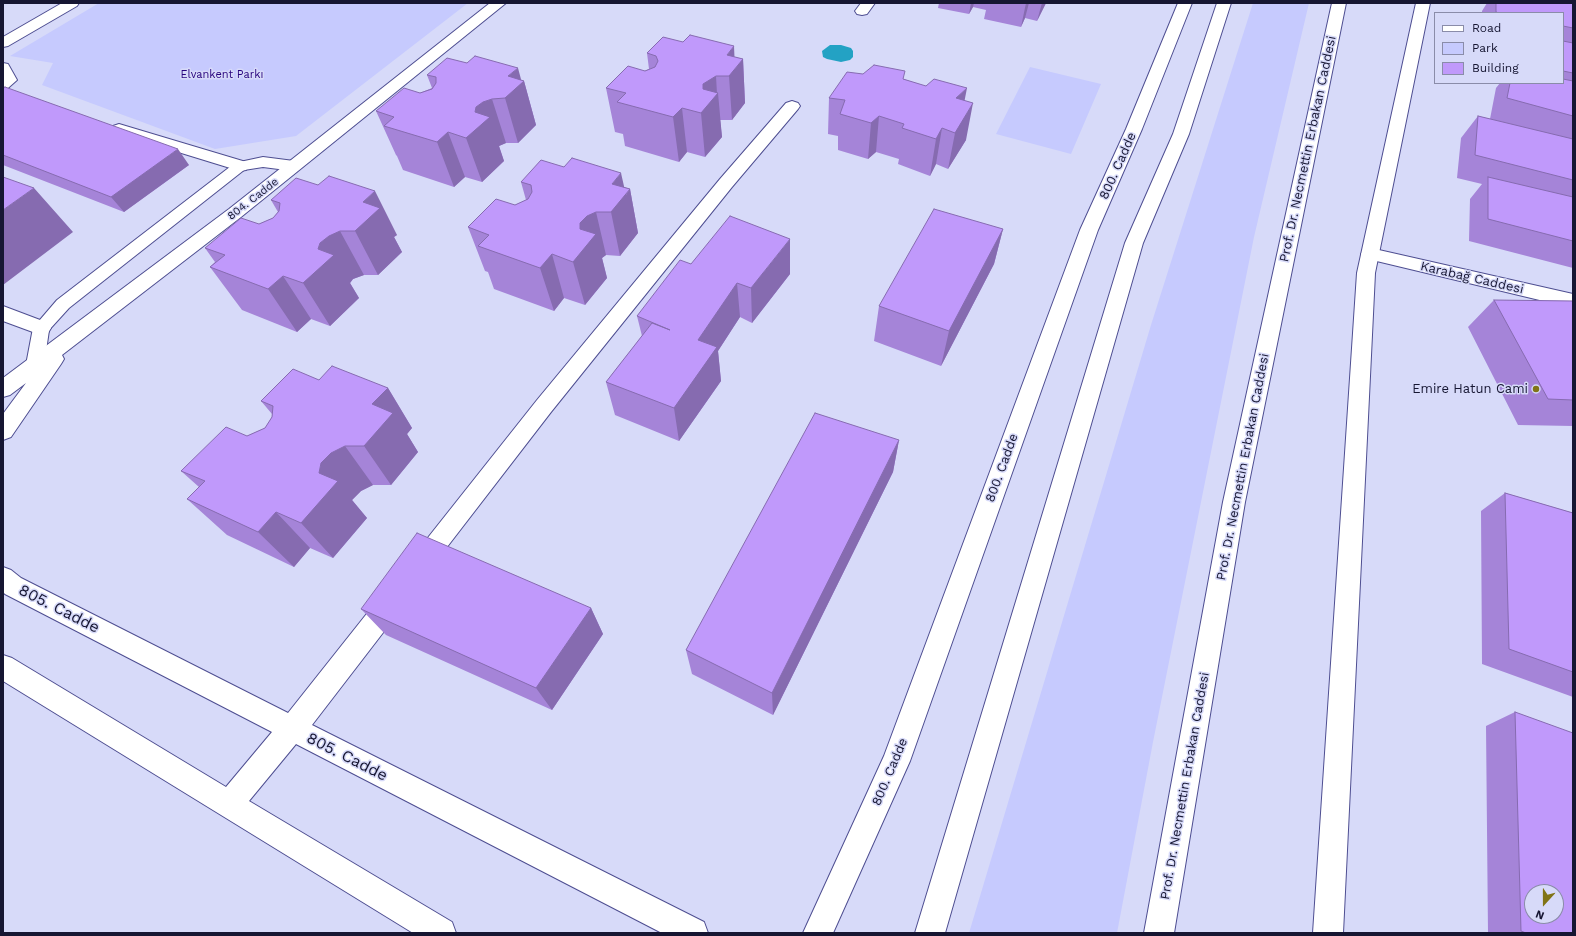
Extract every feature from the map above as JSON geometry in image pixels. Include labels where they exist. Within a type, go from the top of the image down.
[{"type":"street","points":[[3,43],[72,3]]},
{"type":"street","name":"804. Cadde","points":[[3,389],[235,213],[499,3]]},
{"type":"street","name":"800. Cadde","points":[[818,933],[896,761],[1089,230],[1134,129],[1185,3]]},
{"type":"street","points":[[930,933],[1134,243],[1180,134],[1224,3]]},
{"type":"street","name":"Prof. Dr. Necmettin Erbakan Caddesi","points":[[1159,933],[1234,502],[1339,3]]},
{"type":"street","points":[[1328,933],[1366,273],[1423,3]]},
{"type":"street","points":[[228,804],[292,729],[549,400],[726,183],[792,106]]},
{"type":"street","points":[[102,124],[240,166]]},
{"type":"street","name":"Karabağ Caddesi","points":[[1370,254],[1573,301]]},
{"type":"street","points":[[3,313],[41,328]]},
{"type":"street","points":[[3,431],[68,339]]},
{"type":"street","name":"805. Cadde","points":[[3,578],[13,586],[693,933]]},
{"type":"street","points":[[3,667],[441,933]]},
{"type":"lane","points":[[3,67],[10,80],[6,91]]},
{"type":"lane","points":[[35,365],[41,328],[63,304],[240,166],[263,162],[294,166]]},
{"type":"green space","name":"Elvankent Parkı","points":[[99,3],[468,3],[296,136],[215,149],[42,85],[53,63],[10,56]]},
{"type":"green space","points":[[1253,3],[1309,3],[1254,237],[1153,742],[1117,933],[969,933],[1151,325]]},
{"type":"green space","points":[[1030,67],[1101,84],[1071,154],[996,134]]},
{"type":"shaded area","points":[[830,45],[841,45],[851,48],[853,51],[853,57],[850,60],[841,62],[823,57],[822,51]]},
{"type":"building","points":[[1496,3],[1570,3],[1573,4],[1573,28],[1564,26],[1564,12],[1496,12]]},
{"type":"building","points":[[690,35],[734,46],[727,55],[743,59],[729,76],[716,76],[703,84],[703,89],[718,93],[701,113],[682,108],[673,117],[617,102],[626,93],[606,88],[628,66],[645,71],[655,67],[658,61],[656,56],[647,53],[663,37],[683,42]]},
{"type":"building","points":[[1564,41],[1573,43],[1573,73],[1564,71]]},
{"type":"building","points":[[475,56],[518,68],[508,76],[524,81],[505,98],[492,99],[483,102],[476,107],[475,112],[490,117],[466,138],[448,132],[437,142],[384,126],[394,117],[376,111],[404,88],[420,93],[432,89],[436,83],[436,77],[427,75],[447,58],[467,63]]},
{"type":"building","points":[[874,65],[905,71],[903,79],[926,86],[934,79],[967,88],[956,98],[973,103],[955,133],[942,128],[936,139],[902,128],[904,124],[879,116],[871,123],[840,114],[845,100],[829,98],[847,72],[863,74]]},
{"type":"building","points":[[1564,79],[1573,81],[1573,116],[1507,98],[1510,84],[1564,84]]},
{"type":"building","points":[[5,87],[178,149],[111,197],[3,155],[3,88]]},
{"type":"building","points":[[1478,116],[1573,139],[1573,180],[1475,155]]},
{"type":"building","points":[[572,158],[621,173],[612,184],[630,189],[611,212],[596,212],[587,216],[580,223],[580,229],[596,234],[573,262],[552,254],[540,268],[478,246],[489,235],[468,227],[496,199],[515,205],[528,199],[532,192],[531,185],[521,182],[541,160],[564,167]]},
{"type":"building","points":[[329,176],[375,191],[363,202],[380,208],[355,231],[340,231],[329,236],[320,243],[318,249],[334,255],[303,283],[283,276],[268,289],[210,267],[225,255],[205,248],[241,218],[259,224],[273,218],[279,211],[280,203],[271,200],[296,178],[318,185]]},
{"type":"building","points":[[3,177],[34,188],[3,210]]},
{"type":"building","points":[[1488,177],[1573,197],[1573,241],[1488,219]]},
{"type":"building","points":[[934,209],[1003,229],[949,331],[879,306]]},
{"type":"building","points":[[730,216],[790,239],[751,288],[737,283],[698,340],[717,347],[674,408],[606,382],[652,323],[670,330],[637,316],[680,260],[691,264]]},
{"type":"building","points":[[1494,300],[1573,301],[1573,400],[1548,399]]},
{"type":"building","points":[[332,366],[388,388],[372,404],[393,413],[364,446],[345,446],[331,453],[321,463],[319,473],[338,481],[301,523],[276,512],[258,532],[187,499],[205,481],[181,471],[226,427],[247,436],[265,428],[272,417],[273,406],[261,401],[293,369],[319,380]]},
{"type":"building","points":[[815,413],[899,440],[772,693],[686,650]]},
{"type":"building","points":[[1505,493],[1573,513],[1573,672],[1509,649]]},
{"type":"building","points":[[417,533],[591,608],[536,688],[361,609]]},
{"type":"building","points":[[1515,712],[1573,733],[1573,933],[1526,933],[1521,931]]},
{"type":"place","name":"Emire Hatun Cami","points":[[1536,389]]}]
